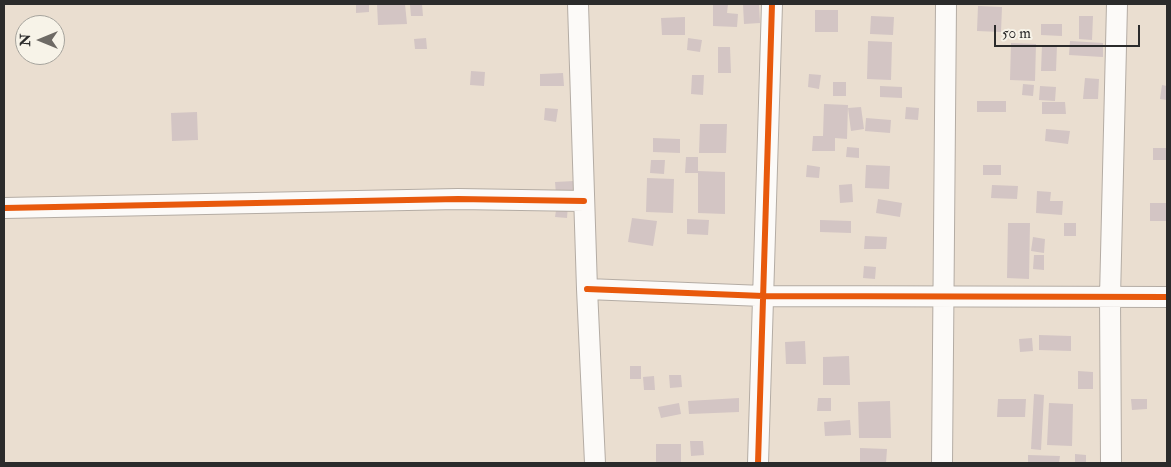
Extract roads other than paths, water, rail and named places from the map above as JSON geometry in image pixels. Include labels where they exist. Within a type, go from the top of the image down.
[{"type":"street","points":[[578,4],[587,289],[595,463]]},
{"type":"street","points":[[758,463],[772,4]]},
{"type":"street","points":[[942,463],[946,4]]},
{"type":"street","points":[[1111,463],[1110,296],[1117,4]]},
{"type":"street","points":[[4,208],[448,199],[584,200]]},
{"type":"street","points":[[587,289],[763,296],[1167,297]]}]
